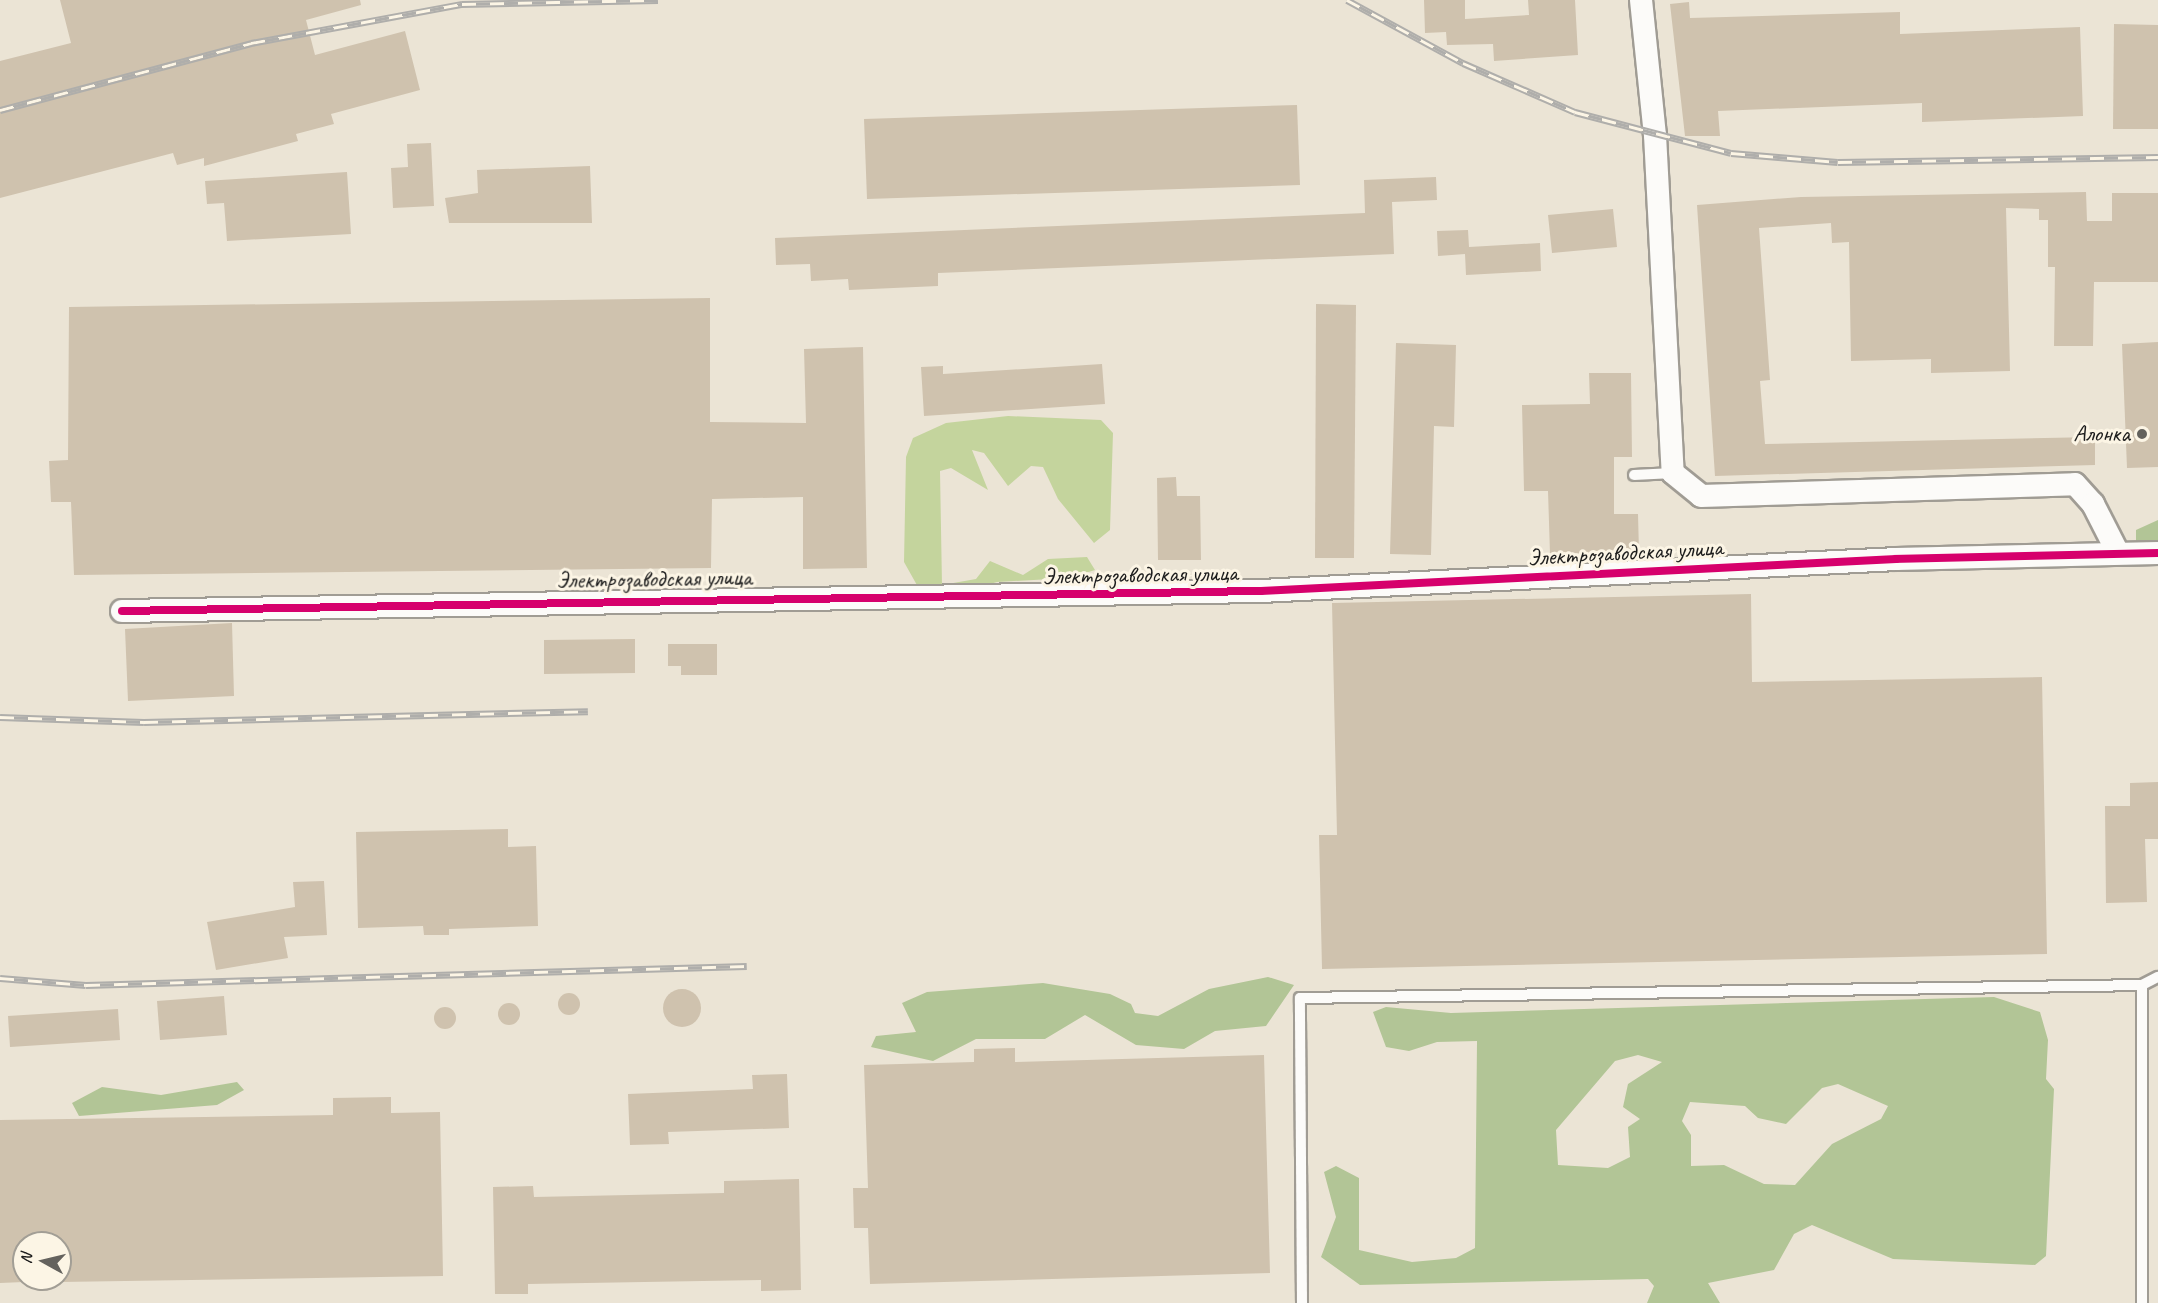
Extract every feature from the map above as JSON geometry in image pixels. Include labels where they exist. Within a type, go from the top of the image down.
[{"type":"street","points":[[1641,0],[1655,135],[1673,473],[1701,496],[2075,484],[2093,504],[2118,553]]},
{"type":"street","name":"Электрозаводская улица","points":[[122,611],[739,596],[921,600],[1261,591],[2158,553]]},
{"type":"lane","points":[[1634,475],[1673,473]]},
{"type":"lane","points":[[1302,1303],[1300,998],[2142,985],[2158,977]]},
{"type":"lane","points":[[2142,985],[2142,1303]]},
{"type":"green space","points":[[1008,416],[1101,420],[1113,433],[1110,530],[1094,543],[1058,499],[1043,467],[1031,466],[1008,486],[984,453],[972,450],[988,490],[951,468],[940,471],[942,585],[976,579],[990,561],[1023,575],[1048,559],[1087,557],[1095,570],[1069,578],[997,582],[951,595],[918,587],[904,562],[906,457],[913,438],[946,423]]},
{"type":"green space","points":[[2158,520],[2158,549],[2136,543],[2136,530]]},
{"type":"green space","points":[[1268,977],[1294,985],[1266,1026],[1215,1031],[1184,1049],[1136,1045],[1085,1015],[1045,1039],[976,1039],[933,1061],[871,1047],[876,1036],[916,1032],[902,1003],[927,992],[1043,983],[1110,994],[1131,1004],[1135,1013],[1158,1016],[1209,989]]},
{"type":"green space","points":[[1994,997],[2040,1012],[2048,1040],[2046,1079],[2054,1089],[2046,1256],[2035,1265],[1893,1259],[1812,1225],[1794,1234],[1774,1270],[1708,1283],[1720,1303],[1647,1303],[1654,1286],[1648,1279],[1360,1285],[1321,1257],[1336,1217],[1324,1172],[1336,1166],[1359,1178],[1359,1250],[1412,1262],[1456,1258],[1475,1248],[1477,1041],[1437,1042],[1409,1051],[1386,1047],[1373,1012],[1386,1007],[1451,1013]],"holes":[[[1638,1055],[1662,1062],[1628,1084],[1623,1107],[1640,1119],[1628,1127],[1630,1157],[1608,1168],[1558,1165],[1556,1130],[1615,1061]],[[1838,1084],[1888,1106],[1881,1119],[1832,1144],[1795,1185],[1764,1184],[1724,1165],[1691,1166],[1691,1135],[1682,1121],[1690,1102],[1745,1106],[1758,1118],[1786,1124],[1822,1088]]]},
{"type":"green space","points":[[237,1082],[244,1090],[217,1105],[79,1116],[72,1103],[102,1087],[161,1095]]},
{"type":"building","points":[[60,0],[360,0],[361,5],[306,20],[315,55],[405,31],[420,90],[331,114],[334,124],[296,134],[298,141],[204,166],[204,158],[177,165],[173,153],[0,198],[0,61],[71,43]]},
{"type":"building","points":[[1424,0],[1465,0],[1465,19],[1529,15],[1528,0],[1575,0],[1578,55],[1494,61],[1493,44],[1447,45],[1446,32],[1425,33]]},
{"type":"building","points":[[1689,2],[1690,18],[1900,12],[1900,34],[2080,27],[2083,116],[1922,122],[1922,103],[1718,111],[1720,136],[1685,136],[1670,4]]},
{"type":"building","points":[[2114,24],[2158,25],[2158,129],[2113,129]]},
{"type":"building","points":[[1297,105],[1300,185],[867,199],[864,119]]},
{"type":"building","points":[[431,143],[434,206],[393,208],[391,168],[408,167],[407,144]]},
{"type":"building","points":[[590,166],[592,223],[449,223],[445,198],[478,193],[477,170]]},
{"type":"building","points":[[347,172],[351,234],[227,241],[224,203],[207,204],[205,181]]},
{"type":"building","points":[[1436,177],[1437,200],[1392,202],[1394,254],[938,273],[938,286],[849,290],[848,279],[811,281],[810,264],[776,265],[775,238],[1365,213],[1364,180]]},
{"type":"building","points":[[2086,192],[2087,221],[2112,221],[2112,193],[2158,193],[2158,282],[2094,282],[2093,346],[2054,346],[2055,267],[2048,267],[2048,220],[2039,220],[2039,209],[2006,208],[2010,371],[1931,373],[1931,359],[1851,361],[1849,242],[1832,243],[1831,223],[1759,228],[1770,380],[1760,381],[1765,444],[2095,437],[2095,465],[1715,476],[1697,205],[1801,197]]},
{"type":"building","points":[[1613,209],[1617,247],[1552,253],[1548,215]]},
{"type":"building","points":[[1468,230],[1469,247],[1540,243],[1541,271],[1466,275],[1465,254],[1438,256],[1437,231]]},
{"type":"building","points":[[710,298],[710,422],[806,423],[804,349],[863,347],[867,568],[803,569],[803,497],[712,499],[711,568],[74,575],[71,502],[51,502],[49,461],[68,460],[69,307]]},
{"type":"building","points":[[1316,304],[1356,305],[1354,558],[1315,558]]},
{"type":"building","points":[[2158,342],[2158,467],[2127,468],[2122,344]]},
{"type":"building","points":[[1396,343],[1456,345],[1454,427],[1434,426],[1431,555],[1390,554]]},
{"type":"building","points":[[1102,364],[1105,404],[924,416],[921,367],[943,366],[943,374]]},
{"type":"building","points":[[1589,373],[1631,373],[1632,457],[1614,457],[1614,514],[1638,514],[1639,552],[1550,554],[1548,491],[1524,491],[1522,405],[1590,404]]},
{"type":"building","points":[[1176,477],[1177,496],[1200,496],[1201,560],[1158,560],[1157,478]]},
{"type":"building","points":[[1751,594],[1752,682],[2042,677],[2047,954],[1322,969],[1319,835],[1337,835],[1332,603]]},
{"type":"building","points":[[232,623],[234,696],[128,701],[125,629]]},
{"type":"building","points":[[635,639],[635,673],[544,674],[544,640]]},
{"type":"building","points":[[668,644],[717,644],[717,675],[681,675],[681,666],[668,666]]},
{"type":"building","points":[[2158,782],[2158,839],[2145,839],[2147,902],[2106,903],[2105,806],[2130,806],[2130,783]]},
{"type":"building","points":[[508,829],[508,847],[536,846],[538,926],[449,929],[449,935],[424,935],[423,926],[358,928],[356,832]]},
{"type":"building","points":[[324,881],[327,935],[284,937],[288,958],[216,970],[207,922],[295,907],[293,882]]},
{"type":"building","points":[[682,989],[695,995],[701,1008],[695,1021],[682,1027],[669,1021],[663,1008],[669,995]]},
{"type":"building","points":[[569,993],[577,996],[580,1004],[577,1012],[569,1015],[561,1012],[558,1004],[561,996]]},
{"type":"building","points":[[224,996],[227,1035],[160,1040],[157,1001]]},
{"type":"building","points":[[509,1003],[517,1006],[520,1014],[517,1022],[509,1025],[501,1022],[498,1014],[501,1006]]},
{"type":"building","points":[[445,1007],[453,1010],[456,1018],[453,1026],[445,1029],[437,1026],[434,1018],[437,1010]]},
{"type":"building","points":[[118,1009],[120,1040],[10,1047],[8,1016]]},
{"type":"building","points":[[1015,1048],[1015,1062],[1264,1055],[1270,1273],[870,1284],[868,1228],[854,1228],[853,1188],[868,1188],[864,1065],[974,1062],[974,1049]]},
{"type":"building","points":[[787,1074],[789,1128],[668,1132],[669,1144],[630,1145],[628,1094],[753,1089],[752,1075]]},
{"type":"building","points":[[391,1097],[391,1113],[440,1112],[443,1276],[72,1282],[72,1231],[12,1231],[12,1282],[0,1283],[0,1120],[333,1115],[333,1098]]},
{"type":"building","points":[[799,1179],[801,1290],[761,1291],[761,1280],[528,1284],[528,1294],[495,1294],[493,1187],[533,1186],[534,1197],[724,1193],[724,1181]]},
{"type":"railway","points":[[0,110],[251,43],[462,4],[658,0]]},
{"type":"railway","points":[[1347,0],[1463,63],[1575,112],[1731,153],[1838,162],[2158,157]]},
{"type":"railway","points":[[0,717],[144,722],[588,711]]},
{"type":"railway","points":[[0,978],[86,985],[747,966]]},
{"type":"cycle path","points":[[122,611],[1261,591],[1896,559],[2158,553]]},
{"type":"place","name":"Алонка","points":[[2142,434]]}]
